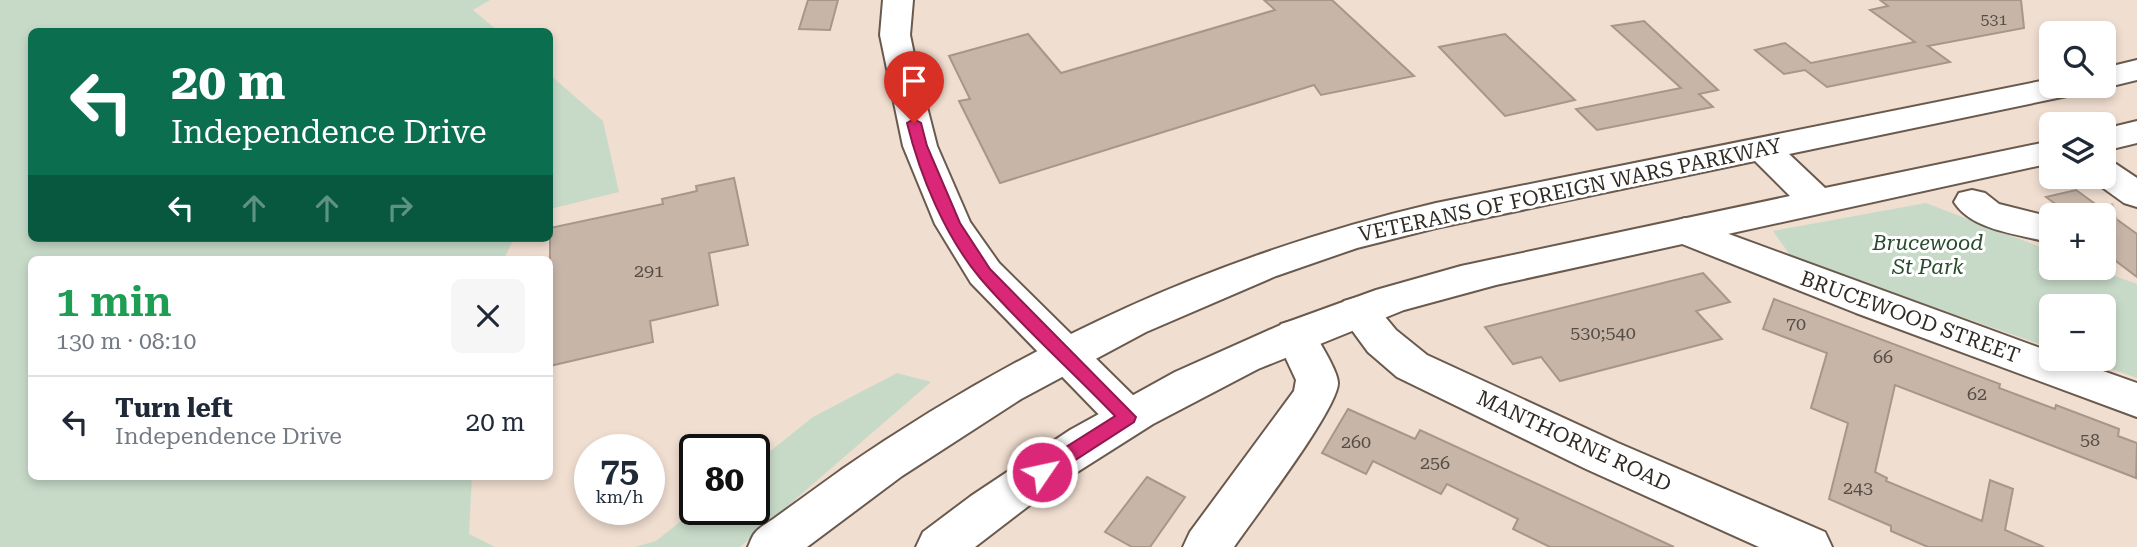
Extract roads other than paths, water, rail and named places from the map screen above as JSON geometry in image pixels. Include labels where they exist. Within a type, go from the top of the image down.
[{"type":"main road","points":[[898,0],[895,35],[920,146],[953,224],[985,272],[1128,417]]},
{"type":"main road","points":[[2116,75],[2137,70]]},
{"type":"main road","name":"VETERANS OF FOREIGN WARS PARKWAY","points":[[772,547],[896,457],[1011,384],[1066,354],[1199,291],[1314,249],[1462,210],[2039,92]]},
{"type":"main road","points":[[2116,137],[2137,132]]},
{"type":"main road","points":[[1762,149],[1818,202]]},
{"type":"main road","points":[[940,547],[1021,485],[1128,417],[1194,380],[1295,335],[1358,311],[1455,283],[2039,155]]},
{"type":"main road","points":[[2116,189],[2130,209]]},
{"type":"main road","points":[[1972,202],[1987,213],[2039,227]]},
{"type":"main road","name":"BRUCEWOOD STREET","points":[[1685,231],[1870,303],[2137,400]]},
{"type":"main road","name":"MANTHORNE ROAD","points":[[1358,311],[1378,339],[1412,366],[1602,456],[1808,547]]},
{"type":"main road","points":[[1207,547],[1303,414],[1315,391],[1317,380],[1295,335]]},
{"type":"park label","name":"Brucewood St Park","points":[[1928,255]]}]
